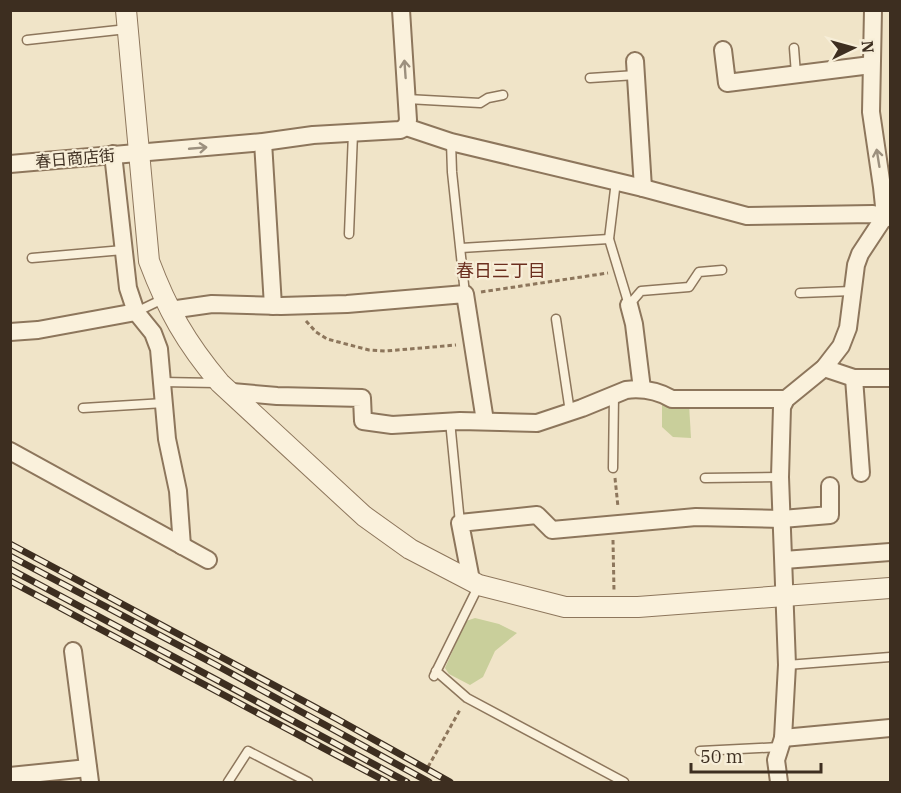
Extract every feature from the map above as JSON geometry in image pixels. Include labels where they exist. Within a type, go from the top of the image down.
[{"type":"street","points":[[401,10],[408,120],[406,127],[451,142],[616,181],[747,216],[873,214],[888,217]]},
{"type":"street","points":[[779,783],[776,760],[781,743],[788,665],[780,477],[782,407],[786,399],[824,368],[846,338],[856,265],[860,254],[888,217],[871,112],[873,10]]},
{"type":"street","points":[[126,20],[149,261],[166,305],[189,344],[226,387],[364,516],[410,549],[475,582],[565,607],[615,607],[891,588]]},
{"type":"street","points":[[723,50],[727,83],[872,65]]},
{"type":"street","points":[[636,68],[643,188]]},
{"type":"street","name":"春日商店街","points":[[10,164],[113,154],[140,154],[314,135],[400,130],[406,127]]},
{"type":"street","points":[[263,142],[273,306]]},
{"type":"street","points":[[113,154],[128,288],[136,312],[153,333],[159,349],[167,439],[177,491],[182,546]]},
{"type":"street","points":[[166,305],[346,304],[465,294],[485,422]]},
{"type":"street","points":[[629,305],[634,324],[642,389]]},
{"type":"street","points":[[10,332],[38,330],[136,312]]},
{"type":"street","points":[[824,368],[854,378],[891,378]]},
{"type":"street","points":[[854,378],[861,473]]},
{"type":"street","points":[[226,387],[277,396],[362,398],[363,421],[392,425],[450,421],[537,423],[626,390],[642,389],[664,394],[672,399],[786,399]]},
{"type":"street","points":[[10,451],[207,560]]},
{"type":"street","points":[[475,582],[460,523],[537,515],[552,530],[696,517],[782,519],[830,515],[830,486]]},
{"type":"street","points":[[784,560],[891,552]]},
{"type":"street","points":[[10,776],[89,775],[73,651]]},
{"type":"street","points":[[781,743],[891,728]]},
{"type":"lane","points":[[27,40],[126,20]]},
{"type":"lane","points":[[794,48],[796,75]]},
{"type":"lane","points":[[590,78],[636,68]]},
{"type":"lane","points":[[406,99],[480,103],[488,98],[503,95]]},
{"type":"lane","points":[[350,234],[354,133]]},
{"type":"lane","points":[[451,142],[465,294]]},
{"type":"lane","points":[[616,181],[609,239],[629,305]]},
{"type":"lane","points":[[461,248],[609,239]]},
{"type":"lane","points":[[32,258],[123,249]]},
{"type":"lane","points":[[629,305],[641,291],[689,287],[699,272],[722,270]]},
{"type":"lane","points":[[800,293],[852,291]]},
{"type":"lane","points":[[136,312],[166,305]]},
{"type":"lane","points":[[556,319],[570,412]]},
{"type":"lane","points":[[162,382],[226,387]]},
{"type":"lane","points":[[614,395],[614,468]]},
{"type":"lane","points":[[83,408],[164,403]]},
{"type":"lane","points":[[450,421],[460,523]]},
{"type":"lane","points":[[705,478],[780,477]]},
{"type":"lane","points":[[475,582],[435,674],[467,698],[624,783]]},
{"type":"lane","points":[[788,665],[891,657]]},
{"type":"lane","points":[[700,751],[781,743]]},
{"type":"lane","points":[[228,783],[248,751],[308,783]]},
{"type":"path","points":[[465,294],[619,271]]},
{"type":"path","points":[[298,305],[302,318],[327,339],[369,350],[386,351],[472,344]]},
{"type":"path","points":[[614,468],[615,607]]},
{"type":"path","points":[[428,767],[467,698]]},
{"type":"green space","points":[[662,399],[689,404],[691,438],[673,437],[662,427]]},
{"type":"green space","points":[[475,618],[499,624],[517,633],[495,651],[483,677],[470,685],[449,674],[445,668],[466,621]]},
{"type":"railway","points":[[10,544],[450,782]]},
{"type":"railway","points":[[10,556],[216,665],[429,782]]},
{"type":"railway","points":[[10,569],[407,782]]},
{"type":"railway","points":[[10,581],[387,782]]},
{"type":"district","name":"春日三丁目","points":[[501,271]]}]
